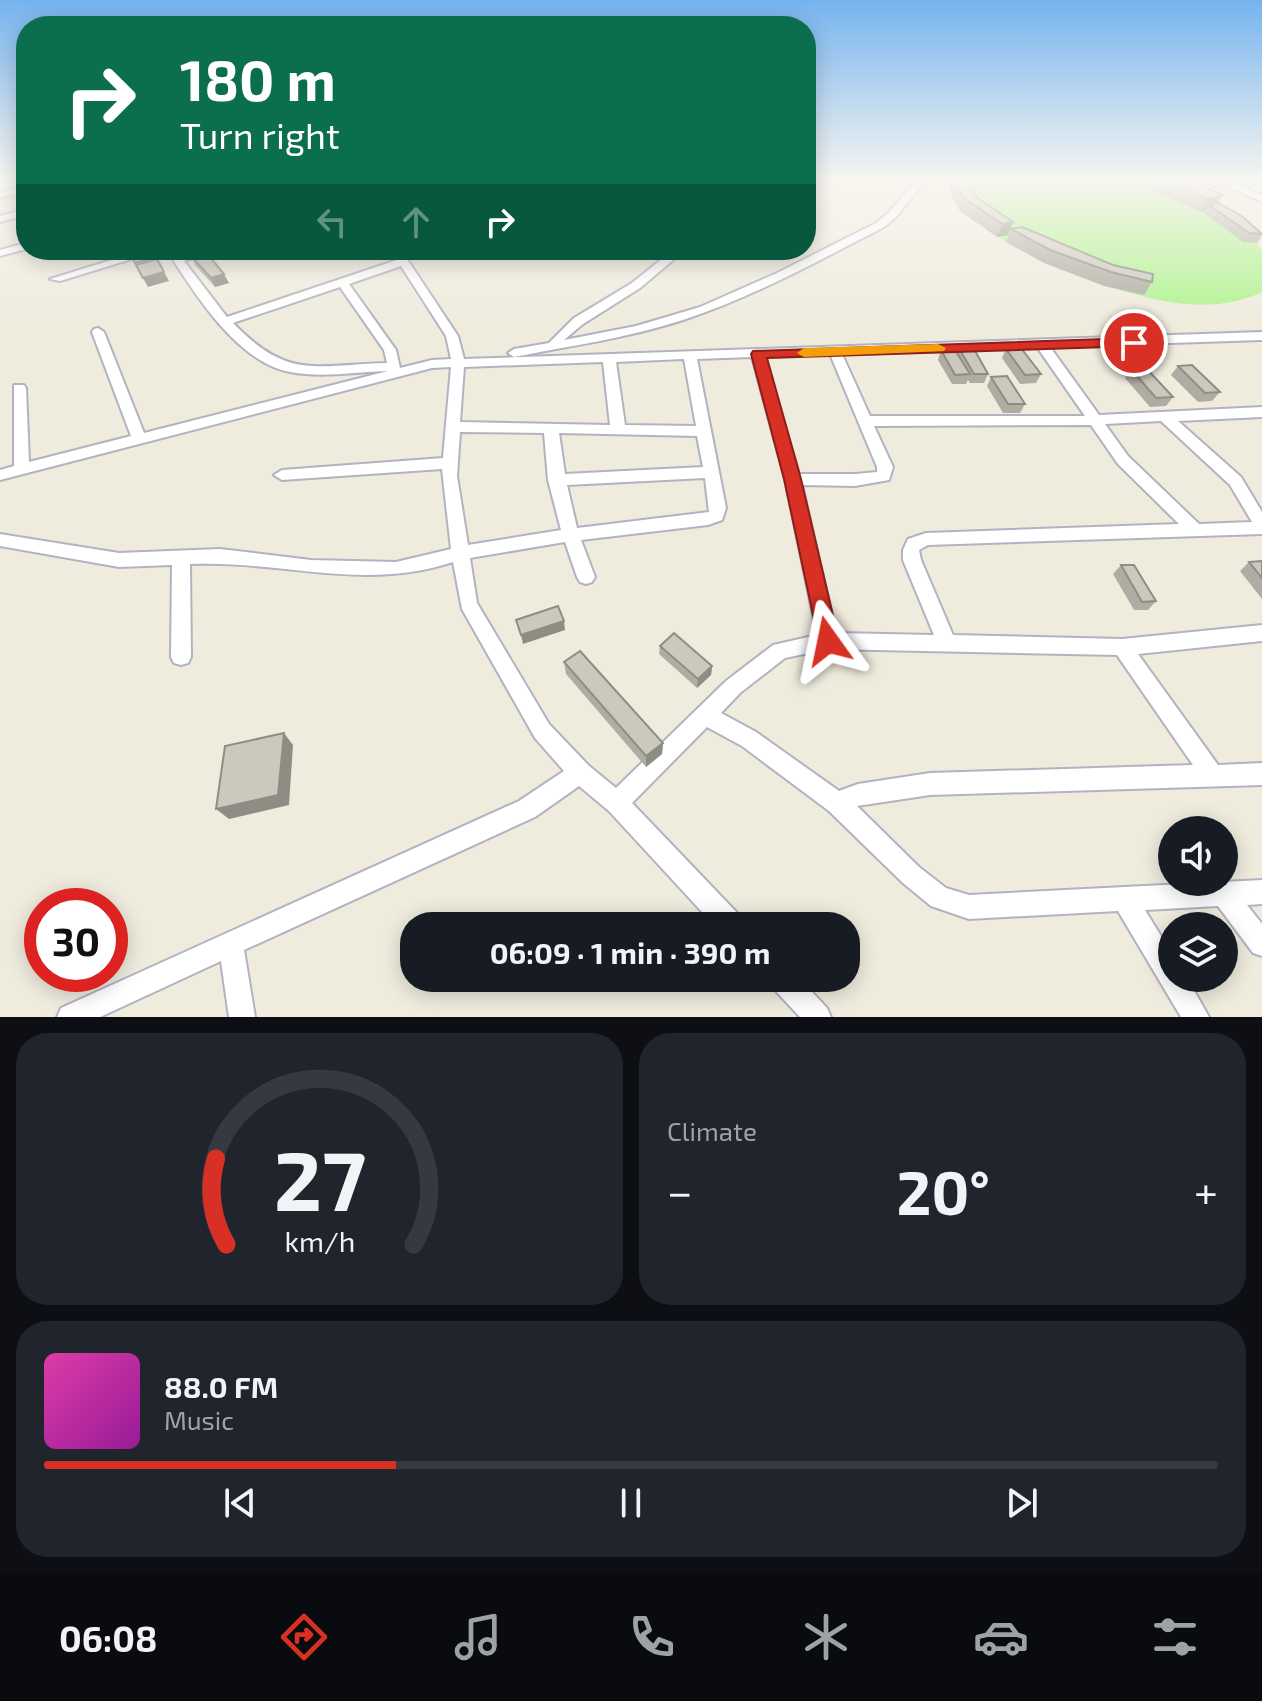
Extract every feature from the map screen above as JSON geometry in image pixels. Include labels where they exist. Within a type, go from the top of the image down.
[{"type":"street","points":[[816,256],[875,227]]},
{"type":"street","points":[[56,279],[122,260]]},
{"type":"street","points":[[178,260],[194,286],[259,355],[289,368],[409,369]]},
{"type":"street","points":[[227,321],[342,282],[389,260]]},
{"type":"street","points":[[403,260],[466,363],[452,427],[450,463],[468,604],[542,731],[580,773],[617,803],[719,912]]},
{"type":"street","points":[[553,346],[578,318],[629,290],[667,260]]},
{"type":"street","points":[[466,363],[612,336],[678,318],[735,296],[809,260]]},
{"type":"street","points":[[342,282],[390,350],[394,367]]},
{"type":"street","points":[[98,332],[139,439]]},
{"type":"street","points":[[0,475],[409,369],[466,363],[1262,336]]},
{"type":"street","points":[[1042,345],[1123,460],[1195,530]]},
{"type":"street","points":[[793,479],[855,480],[884,476],[885,467],[835,352]]},
{"type":"street","points":[[758,354],[793,479],[828,641]]},
{"type":"street","points":[[0,540],[119,560],[220,556],[311,567],[396,569],[461,553],[569,535],[716,516],[690,356]]},
{"type":"street","points":[[609,358],[618,429]]},
{"type":"street","points":[[19,388],[22,470]]},
{"type":"street","points":[[865,421],[1096,419],[1262,412]]},
{"type":"street","points":[[947,643],[912,560],[914,544],[926,539],[1262,527],[1236,481],[1165,417]]},
{"type":"street","points":[[452,427],[704,431]]},
{"type":"street","points":[[551,429],[556,480],[569,535],[586,577]]},
{"type":"street","points":[[282,475],[450,463]]},
{"type":"street","points":[[556,480],[711,472]]},
{"type":"street","points":[[181,557],[181,657]]},
{"type":"street","points":[[617,803],[733,687],[780,651],[828,641],[1122,647],[1262,633]]},
{"type":"street","points":[[1122,647],[1213,776]]},
{"type":"street","points":[[706,715],[749,739],[837,803],[939,898],[969,907],[1184,896]]},
{"type":"street","points":[[70,1017],[527,809],[580,773]]},
{"type":"street","points":[[837,803],[858,795],[930,784],[1262,774]]},
{"type":"street","points":[[1238,893],[1262,892]]},
{"type":"street","points":[[1226,896],[1262,944]]},
{"type":"street","points":[[1124,899],[1158,955]]},
{"type":"street","points":[[231,944],[242,1017]]},
{"type":"street","points":[[794,992],[818,1017]]},
{"type":"street","points":[[1181,992],[1196,1017]]},
{"type":"green space","points":[[988,227],[1234,227],[1257,243],[1262,251],[1262,292],[1236,301],[1210,305],[1154,299],[1100,283],[1017,248]]},
{"type":"building","points":[[1023,227],[1113,265],[1153,274],[1152,282],[1111,272],[1050,250],[1011,229]]},
{"type":"building","points":[[1241,227],[1255,227],[1262,234],[1249,233]]},
{"type":"building","points":[[158,260],[164,272],[143,278],[136,265]]},
{"type":"building","points":[[195,260],[212,260],[224,274],[211,278]]},
{"type":"building","points":[[1021,348],[1041,374],[1025,375],[1006,349]]},
{"type":"building","points":[[974,349],[988,374],[974,374],[960,350]]},
{"type":"building","points":[[941,350],[955,350],[970,374],[955,375]]},
{"type":"building","points":[[1192,365],[1220,392],[1205,393],[1178,366]]},
{"type":"building","points":[[1146,368],[1173,397],[1156,398],[1131,369]]},
{"type":"building","points":[[1007,376],[1025,404],[1008,404],[991,377]]},
{"type":"building","points":[[1262,561],[1262,578],[1249,562]]},
{"type":"building","points":[[1121,565],[1134,565],[1156,601],[1142,602]]},
{"type":"building","points":[[558,606],[564,621],[521,635],[516,620]]},
{"type":"building","points":[[674,633],[712,666],[698,679],[660,646]]},
{"type":"building","points":[[580,651],[663,743],[646,756],[564,662]]},
{"type":"building","points":[[284,733],[278,795],[216,809],[225,746]]},
{"type":"slow traffic","points":[[804,353],[938,348]]},
{"type":"route","points":[[828,641],[793,479],[758,354],[1134,343]]}]
